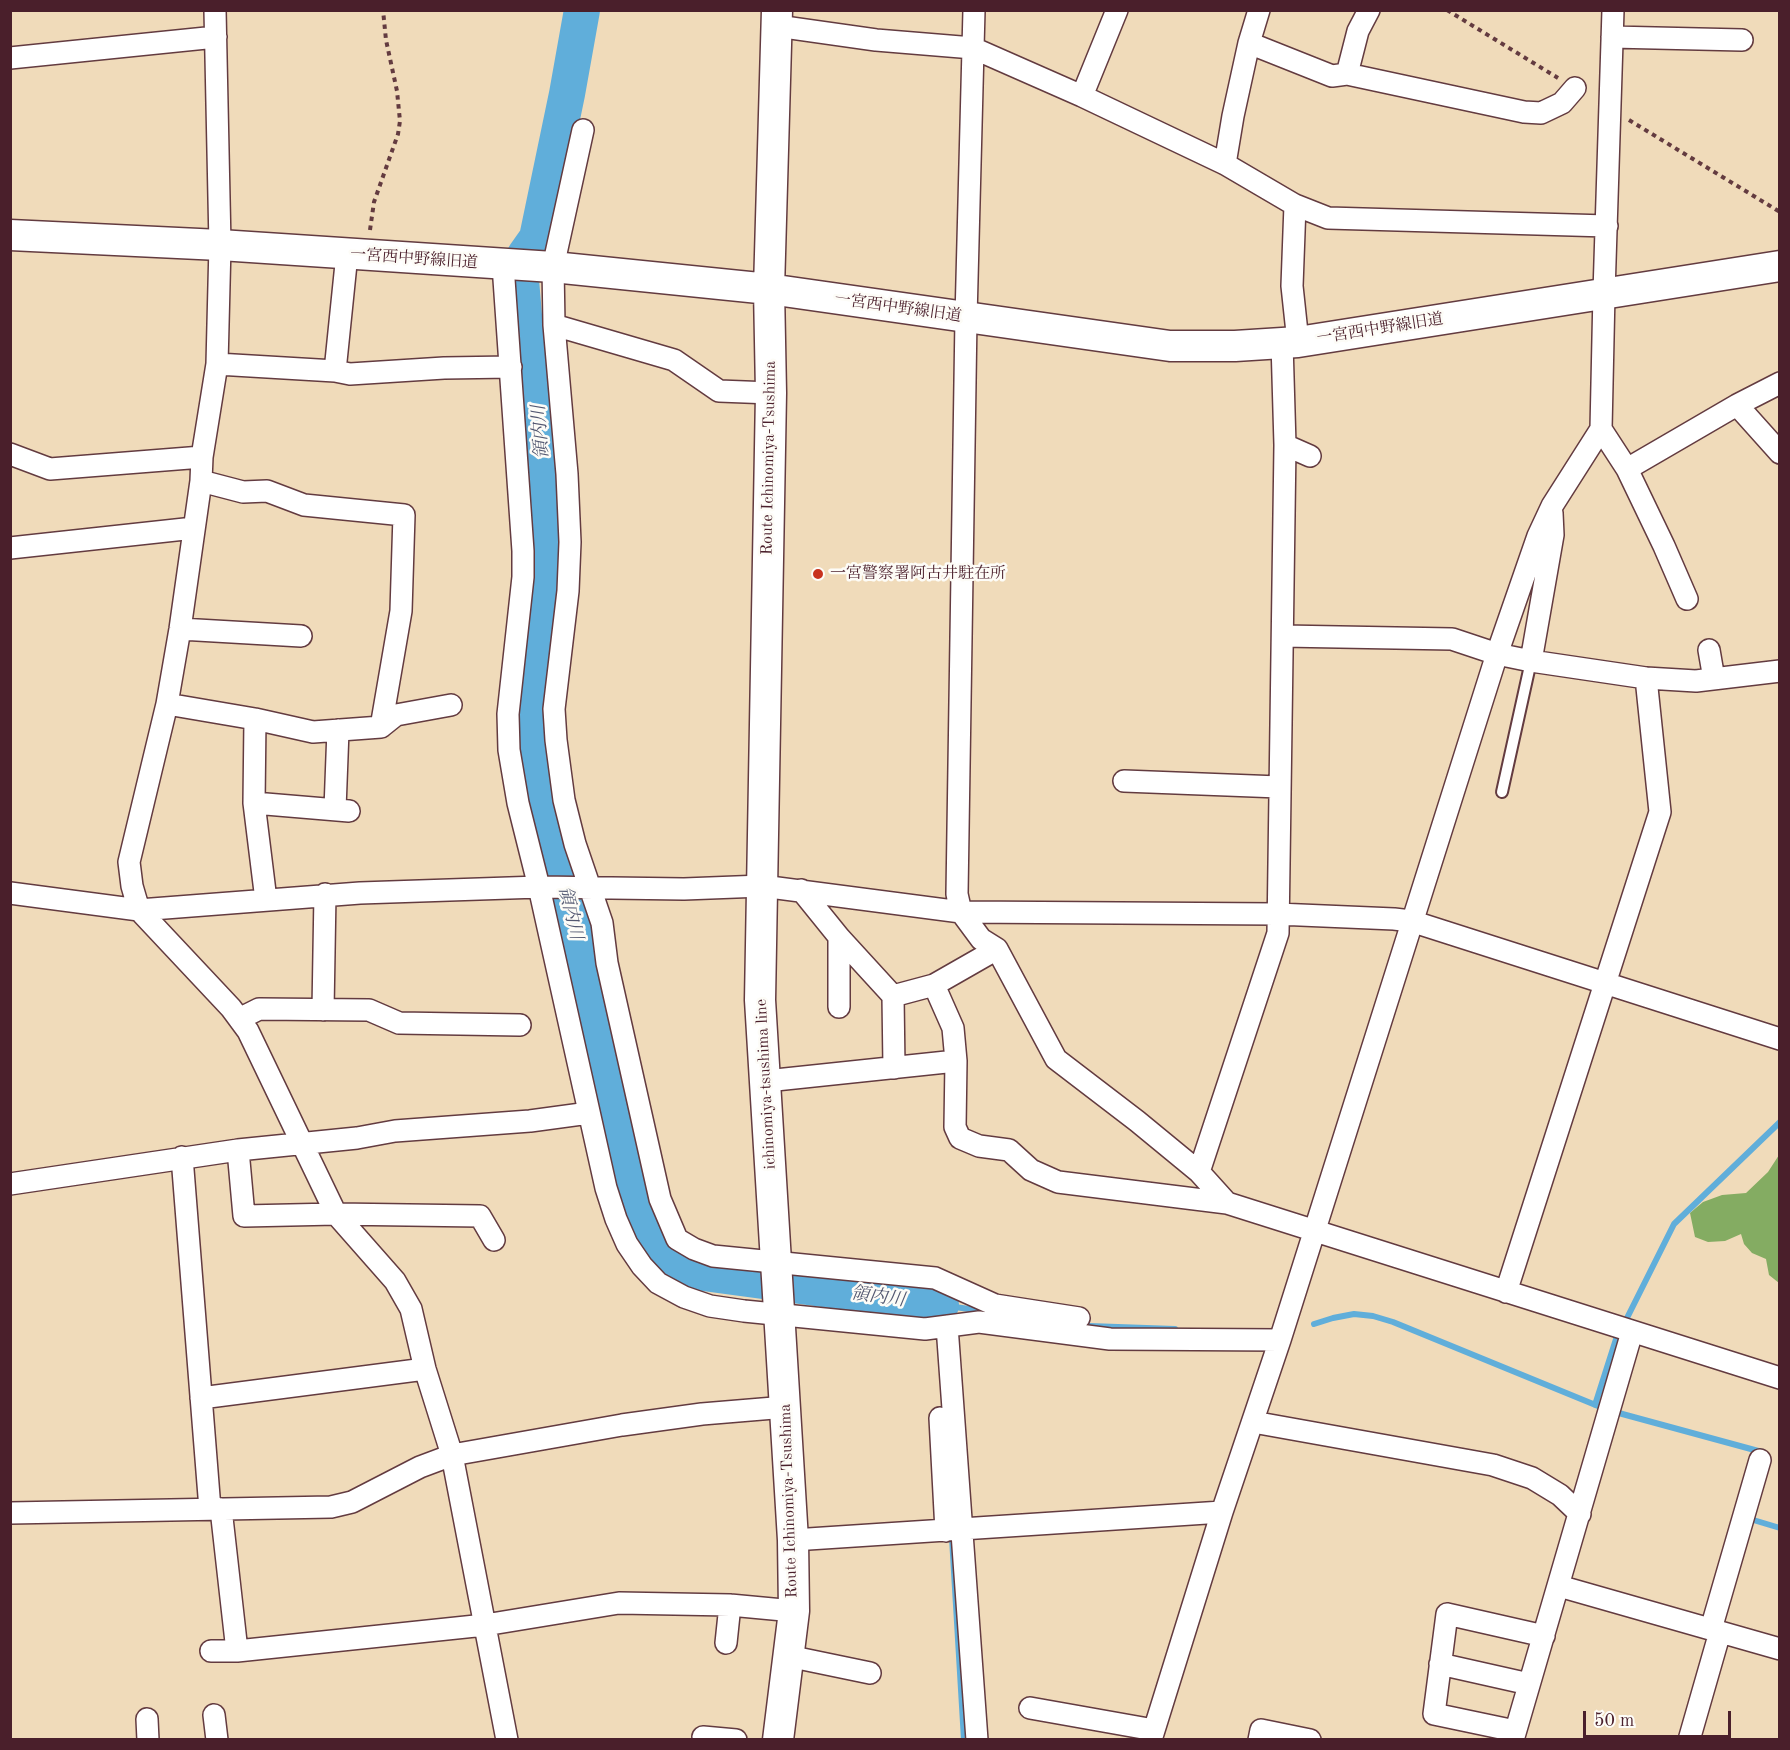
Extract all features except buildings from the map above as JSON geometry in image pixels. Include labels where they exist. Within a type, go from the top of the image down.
[{"type":"street","points":[[215,10],[220,244],[217,364],[202,457],[201,482],[180,629],[167,704],[129,862],[132,886],[139,910],[248,1031],[336,1214],[395,1281],[411,1309],[425,1369],[452,1455],[507,1740]]},
{"type":"street","points":[[974,10],[966,318],[957,894],[961,912],[981,939],[997,949],[1056,1059],[1199,1172],[1227,1203]]},
{"type":"street","points":[[1082,96],[1117,10]]},
{"type":"street","points":[[1225,164],[1249,43],[1259,10]]},
{"type":"street","points":[[1347,74],[1358,31],[1369,10]]},
{"type":"street","points":[[1030,1708],[1152,1735],[1222,1512],[1280,1340],[1497,654],[1538,536],[1552,506],[1602,429],[1613,10]]},
{"type":"street","points":[[777,18],[876,40],[973,48],[1082,96],[1225,164],[1295,205],[1328,218],[1607,226]]},
{"type":"street","name":"Route Ichinomiya-Tsushima","points":[[762,886],[771,393],[769,289],[777,18]]},
{"type":"street","points":[[10,58],[216,37]]},
{"type":"street","points":[[1612,37],[1742,40]]},
{"type":"street","points":[[1249,43],[1332,76],[1347,74],[1524,112],[1541,113],[1562,103],[1575,88]]},
{"type":"street","points":[[583,130],[553,267],[554,325],[567,474],[570,542],[568,591],[554,709],[556,740],[564,800],[575,844],[602,923],[607,963],[660,1199],[677,1239],[713,1256],[935,1278],[995,1305],[1079,1318]]},
{"type":"street","points":[[1199,1172],[1278,933],[1285,445],[1295,205]]},
{"type":"street","name":"一宮西中野線旧道","points":[[10,235],[220,244],[553,267],[769,289],[1170,346],[1235,346],[1290,342],[1779,266]]},
{"type":"street","points":[[335,371],[357,254]]},
{"type":"street","points":[[503,265],[524,551],[508,714],[509,750],[518,803],[606,1188],[627,1244],[642,1266],[658,1283],[684,1297],[710,1306],[940,1327],[979,1322],[1110,1339],[1280,1340]]},
{"type":"street","points":[[554,325],[674,360],[719,391],[771,393]]},
{"type":"street","points":[[217,364],[335,371],[350,374],[444,368],[511,367]]},
{"type":"street","points":[[1627,469],[1779,383]]},
{"type":"street","points":[[1737,405],[1779,453]]},
{"type":"street","points":[[1602,429],[1627,469],[1665,546],[1687,599]]},
{"type":"street","points":[[1285,445],[1310,456]]},
{"type":"street","points":[[10,454],[50,469],[202,457]]},
{"type":"street","points":[[201,482],[243,492],[267,492],[304,506],[404,515],[401,611],[381,727]]},
{"type":"street","points":[[1531,661],[1553,535],[1552,506]]},
{"type":"street","points":[[10,548],[194,528]]},
{"type":"street","points":[[180,629],[301,636]]},
{"type":"street","points":[[1283,636],[1452,639],[1497,654],[1531,661],[1646,678],[1696,681],[1779,671]]},
{"type":"street","points":[[1709,650],[1714,679]]},
{"type":"street","points":[[1506,1292],[1660,812],[1646,678]]},
{"type":"street","points":[[167,704],[255,719],[313,732],[381,727],[396,715],[451,705]]},
{"type":"street","points":[[255,719],[254,803],[266,900]]},
{"type":"street","points":[[254,803],[342,810],[338,730]]},
{"type":"street","points":[[1124,781],[1279,787]]},
{"type":"street","points":[[10,893],[139,910],[325,894],[539,887],[684,889],[762,886],[961,912],[1277,914],[1411,921],[1779,1039]]},
{"type":"street","name":"ichinomiya-tsushima line","points":[[762,886],[760,1000],[776,1262]]},
{"type":"street","points":[[801,890],[839,938],[893,996],[894,1068]]},
{"type":"street","points":[[323,1010],[325,894]]},
{"type":"street","points":[[839,938],[839,1007]]},
{"type":"street","points":[[893,996],[934,986],[997,949]]},
{"type":"street","points":[[934,986],[952,1028],[956,1061],[955,1126],[960,1138],[979,1146],[1009,1150],[1031,1170],[1058,1182],[1227,1203],[1779,1378]]},
{"type":"street","points":[[239,1019],[259,1009],[369,1010],[399,1023],[520,1025]]},
{"type":"street","points":[[766,1081],[956,1061]]},
{"type":"street","points":[[10,1184],[182,1156],[357,1138],[395,1131],[530,1121],[589,1113]]},
{"type":"street","points":[[238,1150],[244,1216],[336,1214],[480,1216],[494,1240]]},
{"type":"street","points":[[182,1156],[201,1398],[237,1650]]},
{"type":"street","name":"Route Ichinomiya-Tsushima","points":[[776,1262],[793,1540],[794,1611],[778,1740]]},
{"type":"street","points":[[940,1327],[955,1530],[977,1740]]},
{"type":"street","points":[[1544,1636],[1446,1614],[1434,1714],[1514,1735],[1529,1684],[1544,1636],[1559,1586],[1632,1332]]},
{"type":"street","points":[[201,1398],[425,1369]]},
{"type":"street","points":[[10,1513],[331,1507],[352,1502],[420,1467],[452,1455],[622,1425],[702,1414],[786,1407]]},
{"type":"street","points":[[1252,1422],[1493,1465],[1532,1478],[1560,1495],[1580,1514]]},
{"type":"street","points":[[1689,1740],[1760,1460]]},
{"type":"street","points":[[793,1540],[1222,1512]]},
{"type":"street","points":[[1559,1586],[1779,1648]]},
{"type":"street","points":[[211,1651],[485,1625],[618,1603],[730,1605],[794,1611]]},
{"type":"street","points":[[726,1643],[730,1605]]},
{"type":"street","points":[[788,1656],[870,1673]]},
{"type":"street","points":[[1440,1664],[1529,1684]]},
{"type":"street","points":[[214,1714],[217,1740]]},
{"type":"street","points":[[1259,1740],[1261,1730],[1310,1740]]},
{"type":"street","points":[[704,1737],[736,1740]]},
{"type":"lane","points":[[1502,792],[1531,661]]},
{"type":"path","points":[[357,254],[398,134],[400,121],[398,91],[386,40],[383,10]]},
{"type":"green space","points":[[1779,1155],[1780,1283],[1769,1275],[1766,1259],[1752,1253],[1744,1244],[1741,1234],[1725,1241],[1708,1242],[1695,1237],[1690,1213],[1703,1202],[1722,1195],[1746,1193],[1768,1172]]},
{"type":"waterway","name":"領内川","points":[[525,255],[537,238],[582,10]]},
{"type":"waterway","name":"領内川","points":[[521,280],[525,327],[536,357],[550,564],[538,663],[532,745],[634,1199],[647,1229],[668,1256],[696,1272],[941,1305]]},
{"type":"waterway","points":[[1626,1320],[1674,1224],[1780,1122]]},
{"type":"waterway","points":[[941,1322],[941,1305],[990,1312]]},
{"type":"waterway","points":[[1314,1324],[1354,1314],[1373,1316],[1393,1322],[1598,1406]]},
{"type":"waterway","points":[[1089,1326],[1175,1329]]},
{"type":"waterway","points":[[1595,1405],[1618,1333]]},
{"type":"waterway","points":[[1615,1412],[1762,1452]]},
{"type":"waterway","points":[[1751,1515],[1750,1519],[1780,1528]]},
{"type":"waterway","points":[[952,1538],[964,1740]]},
{"type":"place","name":"一宮警察署阿古井駐在所","points":[[818,574]]}]
